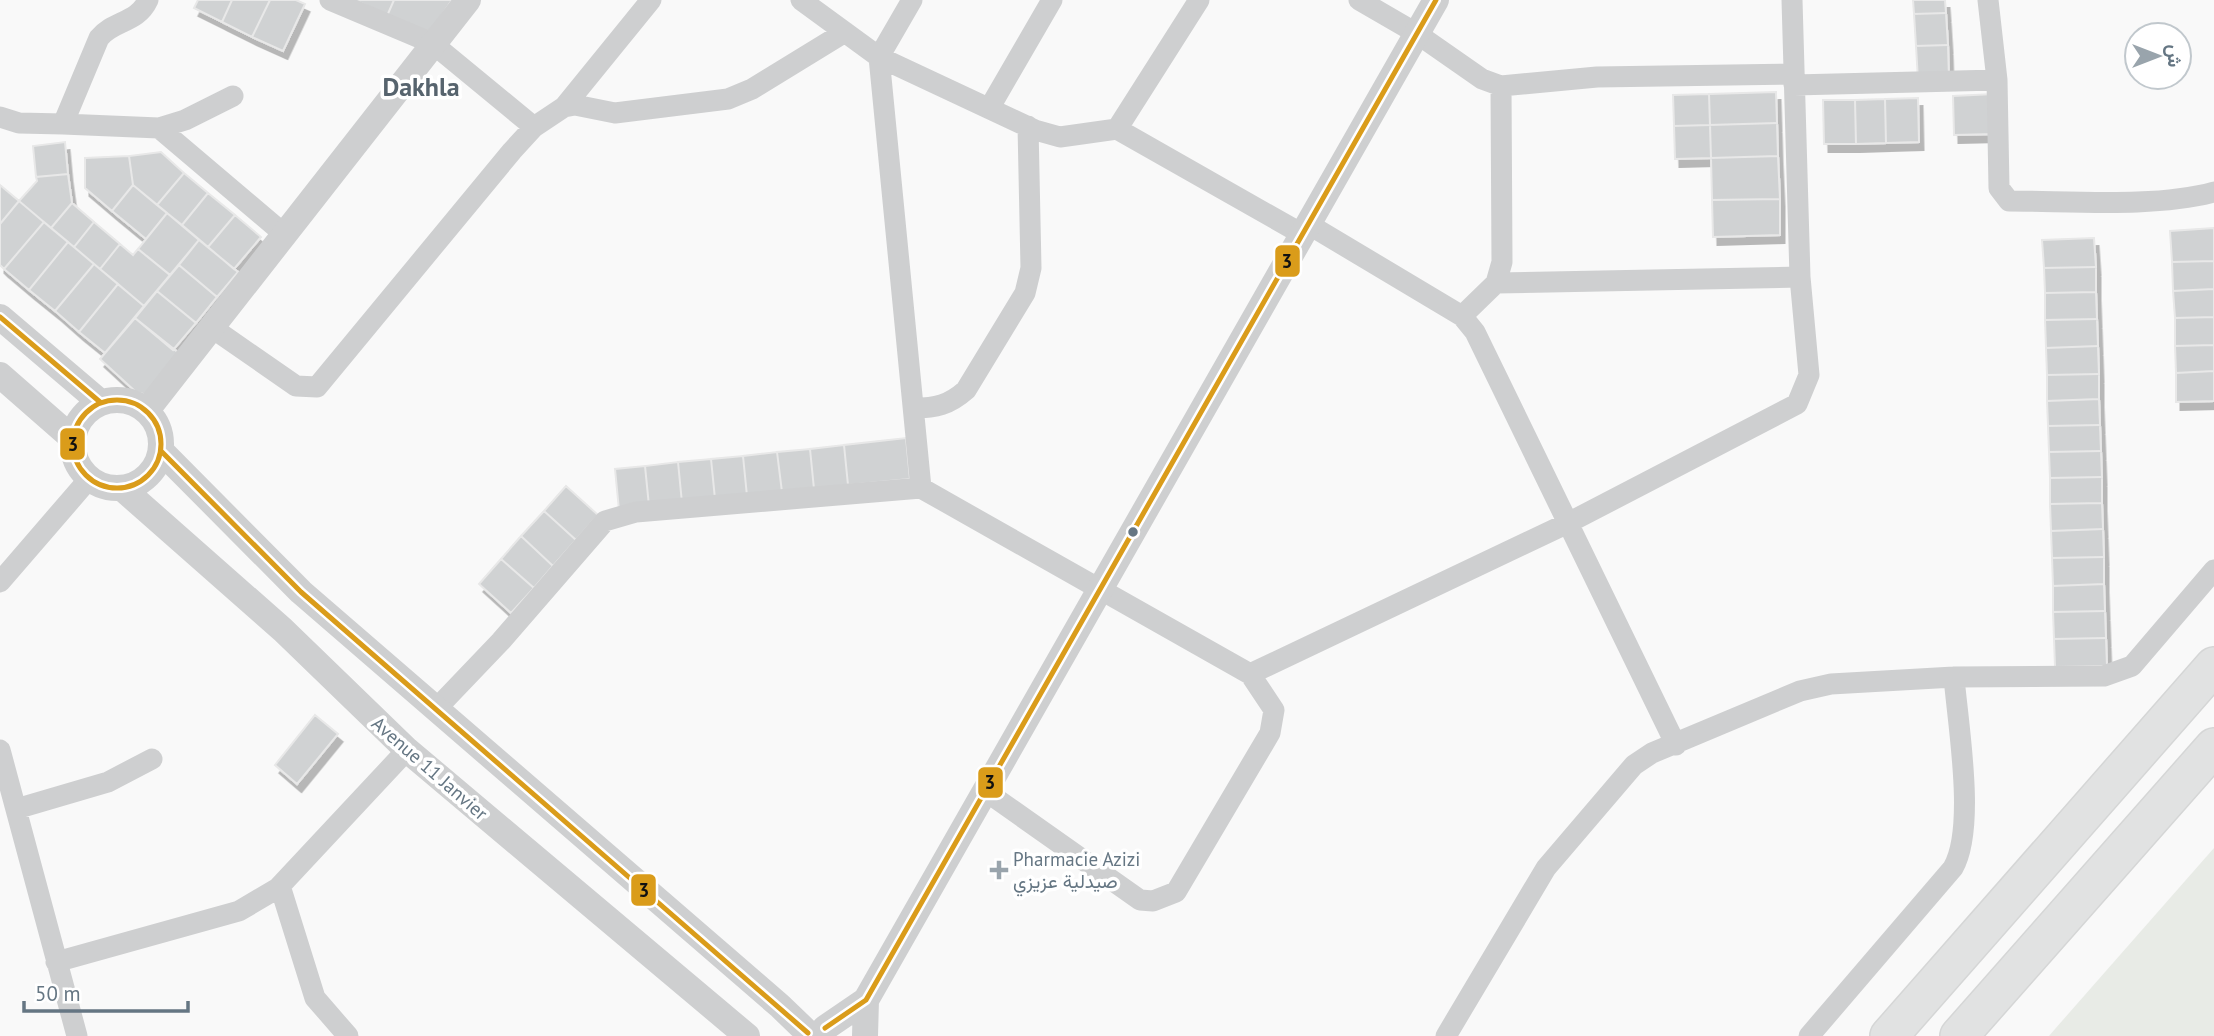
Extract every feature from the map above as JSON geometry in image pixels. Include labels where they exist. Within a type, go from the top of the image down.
[{"type":"highway","points":[[1889,1036],[2214,666]]},
{"type":"highway","points":[[1959,1036],[2214,747]]},
{"type":"street","points":[[63,124],[99,38],[105,30],[136,17],[148,0]]},
{"type":"street","points":[[147,410],[468,0]]},
{"type":"street","points":[[211,327],[296,386],[317,387],[534,127],[564,107],[650,0]]},
{"type":"street","points":[[801,0],[879,57],[1028,126],[1060,136],[1117,129],[1462,316],[1475,332],[1675,745]]},
{"type":"street","points":[[912,0],[879,57],[921,488]]},
{"type":"street","points":[[990,107],[1052,0]]},
{"type":"street","points":[[1117,129],[1199,0]]},
{"type":"street","points":[[1359,0],[1416,33],[1482,79],[1501,86],[1597,77],[1997,80]]},
{"type":"street","points":[[865,1036],[866,1000],[1436,0]]},
{"type":"street","points":[[1250,674],[1568,523],[1797,404],[1810,375],[1800,277],[1792,0]]},
{"type":"street","points":[[1988,0],[1997,80],[1999,188],[2009,201],[2194,198],[2214,192]]},
{"type":"street","points":[[343,3],[432,43],[534,127]]},
{"type":"street","points":[[564,107],[575,105],[615,113],[727,99],[762,83],[845,32]]},
{"type":"street","points":[[1462,316],[1496,283],[1505,242],[1501,86]]},
{"type":"street","points":[[0,117],[19,123],[159,128],[185,120],[233,96]]},
{"type":"street","points":[[914,408],[936,408],[952,402],[966,390],[1025,293],[1031,268],[1028,126]]},
{"type":"street","points":[[159,128],[284,234]]},
{"type":"street","points":[[1496,283],[1800,277]]},
{"type":"street","points":[[0,317],[100,402]]},
{"type":"street","points":[[0,376],[72,438]]},
{"type":"street","points":[[119,399],[147,410],[158,427],[161,451],[154,469],[123,489],[105,488],[88,480],[75,461],[72,438],[81,416],[100,402],[119,399]]},
{"type":"street","points":[[161,451],[301,592],[780,1006],[812,1032],[837,1029],[851,1036]]},
{"type":"street","points":[[0,582],[88,480]]},
{"type":"street","points":[[436,709],[501,641],[605,521],[636,512],[921,488],[1098,591],[1250,674],[1274,710],[1270,733],[1176,892],[1163,899],[1140,900],[984,790]]},
{"type":"street","name":"Avenue 11 Janvier","points":[[123,489],[283,630],[407,750],[747,1036]]},
{"type":"street","points":[[1446,1036],[1559,851],[1634,765],[1652,753],[1800,691],[1831,684],[1954,677],[2104,676],[2132,666],[2214,570]]},
{"type":"street","points":[[1809,1036],[1953,868],[1961,854],[1964,825],[1954,677]]},
{"type":"street","points":[[0,750],[76,1036]]},
{"type":"street","points":[[56,962],[239,911],[280,886],[407,750]]},
{"type":"street","points":[[16,809],[108,782],[152,759]]},
{"type":"street","points":[[280,886],[315,998],[348,1036]]},
{"type":"street","points":[[812,1032],[866,1000]]},
{"type":"shaded area","points":[[2214,848],[2214,1036],[2049,1036],[2055,1029]]},
{"type":"building","points":[[198,0],[232,0],[222,22],[194,8]]},
{"type":"building","points":[[232,0],[270,0],[252,37],[222,22]]},
{"type":"building","points":[[270,0],[296,0],[305,4],[283,51],[252,37]]},
{"type":"building","points":[[355,0],[394,0],[387,16]]},
{"type":"building","points":[[394,0],[452,0],[428,35],[387,16]]},
{"type":"building","points":[[1913,0],[1945,0],[1946,13],[1914,14]]},
{"type":"building","points":[[1946,13],[1948,45],[1916,46],[1914,14]]},
{"type":"building","points":[[1948,45],[1949,78],[1918,80],[1916,46]]},
{"type":"building","points":[[1776,92],[1777,123],[1710,125],[1709,94]]},
{"type":"building","points":[[1709,94],[1710,125],[1674,126],[1673,95]]},
{"type":"building","points":[[1994,94],[1995,134],[1954,135],[1953,96]]},
{"type":"building","points":[[1918,98],[1919,142],[1886,143],[1885,99]]},
{"type":"building","points":[[1885,99],[1886,143],[1856,144],[1855,100]]},
{"type":"building","points":[[1823,100],[1855,100],[1856,144],[1824,144]]},
{"type":"building","points":[[1777,123],[1778,156],[1711,158],[1710,125]]},
{"type":"building","points":[[1710,125],[1711,158],[1675,159],[1674,126]]},
{"type":"building","points":[[65,142],[68,174],[36,177],[33,146]]},
{"type":"building","points":[[161,152],[184,173],[157,205],[133,185],[129,156]]},
{"type":"building","points":[[129,156],[133,185],[112,211],[85,188],[85,158]]},
{"type":"building","points":[[1778,156],[1780,199],[1712,200],[1711,158]]},
{"type":"building","points":[[184,173],[208,193],[182,225],[157,205]]},
{"type":"building","points":[[68,174],[72,203],[51,228],[19,201],[37,181],[36,177]]},
{"type":"building","points":[[0,185],[19,201],[0,224]]},
{"type":"building","points":[[133,185],[167,213],[146,239],[112,211]]},
{"type":"building","points":[[208,193],[235,215],[208,247],[182,225]]},
{"type":"building","points":[[1780,199],[1780,235],[1713,237],[1712,200]]},
{"type":"building","points":[[19,201],[44,222],[4,269],[0,265],[0,224]]},
{"type":"building","points":[[72,203],[94,222],[74,247],[51,228]]},
{"type":"building","points":[[167,213],[199,240],[170,275],[138,249]]},
{"type":"building","points":[[235,215],[261,237],[234,269],[208,247]]},
{"type":"building","points":[[44,222],[68,242],[29,290],[4,269]]},
{"type":"building","points":[[94,222],[120,244],[100,269],[74,247]]},
{"type":"building","points":[[2214,228],[2214,261],[2172,262],[2170,231]]},
{"type":"building","points":[[2094,238],[2096,267],[2044,268],[2042,240]]},
{"type":"building","points":[[199,240],[238,272],[217,297],[179,265]]},
{"type":"building","points":[[68,242],[94,264],[55,311],[29,290]]},
{"type":"building","points":[[120,244],[133,255],[138,249],[170,275],[144,306],[100,269]]},
{"type":"building","points":[[2214,261],[2214,289],[2173,291],[2172,262]]},
{"type":"building","points":[[94,264],[118,284],[79,332],[55,311]]},
{"type":"building","points":[[179,265],[217,297],[196,323],[157,291]]},
{"type":"building","points":[[2096,267],[2096,292],[2045,293],[2044,268]]},
{"type":"building","points":[[118,284],[144,306],[105,353],[79,332]]},
{"type":"building","points":[[2214,289],[2214,317],[2175,318],[2173,291]]},
{"type":"building","points":[[157,291],[196,323],[173,350],[135,318]]},
{"type":"building","points":[[2096,292],[2097,319],[2045,320],[2045,293]]},
{"type":"building","points":[[2214,317],[2214,345],[2175,346],[2175,318]]},
{"type":"building","points":[[135,318],[180,354],[147,395],[136,392],[100,359]]},
{"type":"building","points":[[2097,319],[2098,346],[2046,348],[2045,320]]},
{"type":"building","points":[[2214,345],[2214,371],[2176,373],[2175,346]]},
{"type":"building","points":[[2098,346],[2099,374],[2047,375],[2046,348]]},
{"type":"building","points":[[2214,371],[2214,401],[2176,402],[2176,373]]},
{"type":"building","points":[[2099,374],[2099,399],[2047,401],[2047,375]]},
{"type":"building","points":[[2099,399],[2100,425],[2048,426],[2047,401]]},
{"type":"building","points":[[2100,425],[2101,451],[2049,452],[2048,426]]},
{"type":"building","points":[[906,438],[910,479],[848,485],[844,445]]},
{"type":"building","points":[[844,445],[848,485],[814,489],[810,449]]},
{"type":"building","points":[[810,449],[814,489],[782,492],[777,452]]},
{"type":"building","points":[[2101,451],[2102,477],[2050,478],[2049,452]]},
{"type":"building","points":[[777,452],[782,492],[747,496],[743,456]]},
{"type":"building","points":[[743,456],[747,496],[715,499],[711,459]]},
{"type":"building","points":[[711,459],[715,499],[682,503],[678,462]]},
{"type":"building","points":[[678,462],[682,503],[649,506],[645,466]]},
{"type":"building","points":[[645,466],[649,506],[619,510],[615,469]]},
{"type":"building","points":[[2102,477],[2102,503],[2050,504],[2050,478]]},
{"type":"building","points":[[566,486],[598,515],[576,540],[544,511]]},
{"type":"building","points":[[2102,503],[2103,529],[2051,531],[2050,504]]},
{"type":"building","points":[[544,511],[576,540],[553,566],[521,536]]},
{"type":"building","points":[[2103,529],[2104,557],[2052,558],[2051,531]]},
{"type":"building","points":[[521,536],[553,566],[534,588],[501,559]]},
{"type":"building","points":[[2104,557],[2104,584],[2053,586],[2052,558]]},
{"type":"building","points":[[501,559],[534,588],[511,613],[479,584]]},
{"type":"building","points":[[2104,584],[2105,611],[2053,612],[2053,586]]},
{"type":"building","points":[[2105,611],[2106,638],[2054,639],[2053,612]]},
{"type":"building","points":[[2106,638],[2107,666],[2055,667],[2054,639]]},
{"type":"building","points":[[315,715],[338,734],[297,784],[275,765]]},
{"type":"transit line","name":"3","points":[[825,1028],[866,1000],[1436,0]]},
{"type":"transit line","name":"3","points":[[0,317],[100,402]]},
{"type":"transit line","name":"3","points":[[108,400],[126,400],[142,407],[154,419],[161,435],[161,444],[161,453],[154,469],[142,481],[126,488],[108,488],[92,481],[80,469],[73,453],[73,435],[80,419],[92,407],[108,400]]},
{"type":"transit line","name":"3","points":[[161,451],[301,592],[808,1033]]},
{"type":"place","name":"Pharmacie Azizi صيدلية عزيزي","points":[[999,870]]},
{"type":"district","name":"Dakhla","points":[[421,86]]}]
